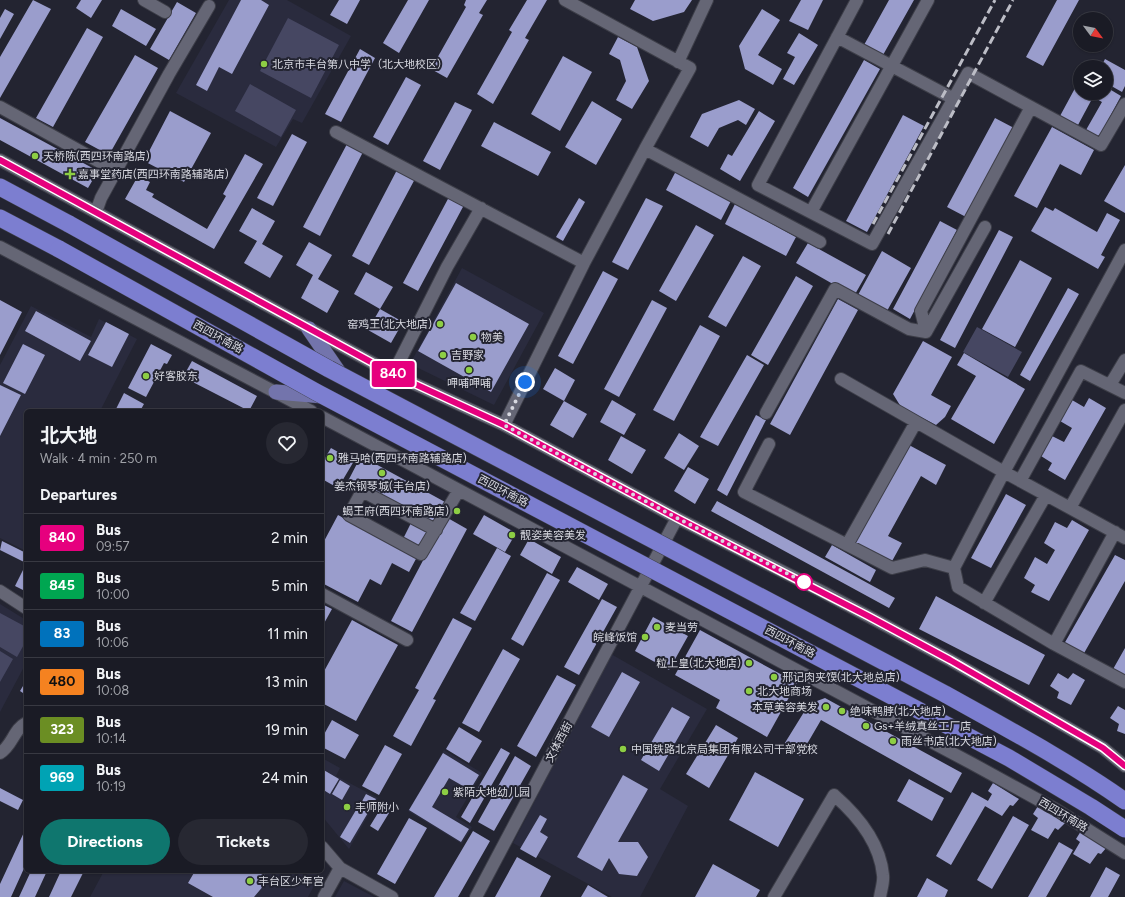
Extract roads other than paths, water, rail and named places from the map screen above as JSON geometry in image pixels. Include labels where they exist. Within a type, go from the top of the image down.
[{"type":"highway","points":[[0,187],[329,368],[993,721]]},
{"type":"highway","name":"西四环南路","points":[[0,218],[323,395],[1011,760],[1092,807],[1125,830]]},
{"type":"highway","points":[[1047,752],[1125,801]]},
{"type":"main road","points":[[308,329],[337,373],[993,721],[1047,752]]},
{"type":"main road","name":"西四环南路","points":[[276,392],[324,396],[1011,760]]},
{"type":"street","points":[[144,0],[165,12]]},
{"type":"street","points":[[504,425],[584,263],[690,68],[565,0]]},
{"type":"street","points":[[678,62],[707,0]]},
{"type":"street","points":[[857,0],[758,184],[872,244],[968,72],[1031,108],[1101,145],[1125,104]]},
{"type":"street","points":[[811,212],[928,0]]},
{"type":"street","points":[[96,212],[116,171],[209,6]]},
{"type":"street","points":[[837,37],[954,99]]},
{"type":"street","points":[[0,107],[116,171]]},
{"type":"street","points":[[926,332],[921,311],[1031,108]]},
{"type":"street","points":[[336,132],[584,263]]},
{"type":"street","points":[[645,149],[820,242]]},
{"type":"street","points":[[0,160],[393,374],[504,425],[677,518],[804,582],[950,660],[1103,748],[1125,766]]},
{"type":"street","points":[[393,374],[447,267],[480,208]]},
{"type":"street","points":[[926,332],[985,227]]},
{"type":"street","name":"西四环南路","points":[[0,247],[307,409]]},
{"type":"street","points":[[1125,251],[1004,472],[954,568],[958,587],[1054,644],[1125,682]]},
{"type":"street","points":[[766,414],[835,290],[909,329],[926,332]]},
{"type":"street","points":[[1110,386],[1125,360]]},
{"type":"street","points":[[1020,480],[1081,371],[1125,393]]},
{"type":"street","points":[[840,379],[1004,472],[1120,535],[1054,644]]},
{"type":"street","points":[[1070,508],[1125,410]]},
{"type":"street","name":"西四环南路","points":[[324,418],[1055,809],[1125,853]]},
{"type":"street","points":[[847,545],[916,422]]},
{"type":"street","points":[[769,444],[744,492],[892,568],[924,560],[954,568]]},
{"type":"street","points":[[436,530],[362,491],[349,515],[421,554],[436,530],[459,490]]},
{"type":"street","points":[[984,602],[1046,495]]},
{"type":"street","name":"文体西街","points":[[476,897],[677,518]]},
{"type":"street","points":[[0,591],[24,607]]},
{"type":"street","points":[[324,595],[407,640]]},
{"type":"street","points":[[0,753],[7,749],[21,725],[24,724]]},
{"type":"street","points":[[774,897],[834,795],[862,823],[878,853],[883,876],[880,897]]},
{"type":"street","points":[[324,849],[340,868],[392,897]]},
{"type":"street","points":[[324,897],[340,868]]},
{"type":"railway","points":[[873,224],[995,0]]},
{"type":"railway","points":[[888,234],[1013,0]]},
{"type":"place","name":"北京市丰台第八中学（北大地校区）","points":[[264,64]]},
{"type":"place","name":"天桥陈(西四环南路店)","points":[[35,156]]},
{"type":"place","name":"嘉事堂药店(西四环南路辅路店)","points":[[70,174]]},
{"type":"place","name":"窑鸡王(北大地店)","points":[[440,324]]},
{"type":"place","name":"物美","points":[[473,337]]},
{"type":"place","name":"吉野家","points":[[443,355]]},
{"type":"place","name":"呷哺呷哺","points":[[469,370]]},
{"type":"place","name":"好客胶东","points":[[146,376]]},
{"type":"place","name":"雅马哈(西四环南路辅路店)","points":[[330,458]]},
{"type":"place","name":"姜杰钢琴城(丰台店)","points":[[382,473]]},
{"type":"place","name":"蝎王府(西四环南路店)","points":[[457,511]]},
{"type":"place","name":"靓姿美容美发","points":[[512,535]]},
{"type":"place","name":"麦当劳","points":[[657,627]]},
{"type":"place","name":"皖峰饭馆","points":[[645,637]]},
{"type":"place","name":"粒上皇(北大地店)","points":[[749,663]]},
{"type":"place","name":"邢记肉夹馍(北大地总店)","points":[[774,677]]},
{"type":"place","name":"北大地商场","points":[[749,691]]},
{"type":"place","name":"本草美容美发","points":[[826,707]]},
{"type":"place","name":"绝味鸭脖(北大地店)","points":[[842,711]]},
{"type":"place","name":"Gs+羊绒真丝工厂店","points":[[866,726]]},
{"type":"place","name":"雨丝书店(北大地店)","points":[[893,741]]},
{"type":"place","name":"中国铁路北京局集团有限公司干部党校","points":[[623,749]]},
{"type":"place","name":"紫陌大地幼儿园","points":[[445,792]]},
{"type":"place","name":"丰师附小","points":[[347,807]]},
{"type":"place","name":"丰台区少年宫","points":[[250,881]]}]
